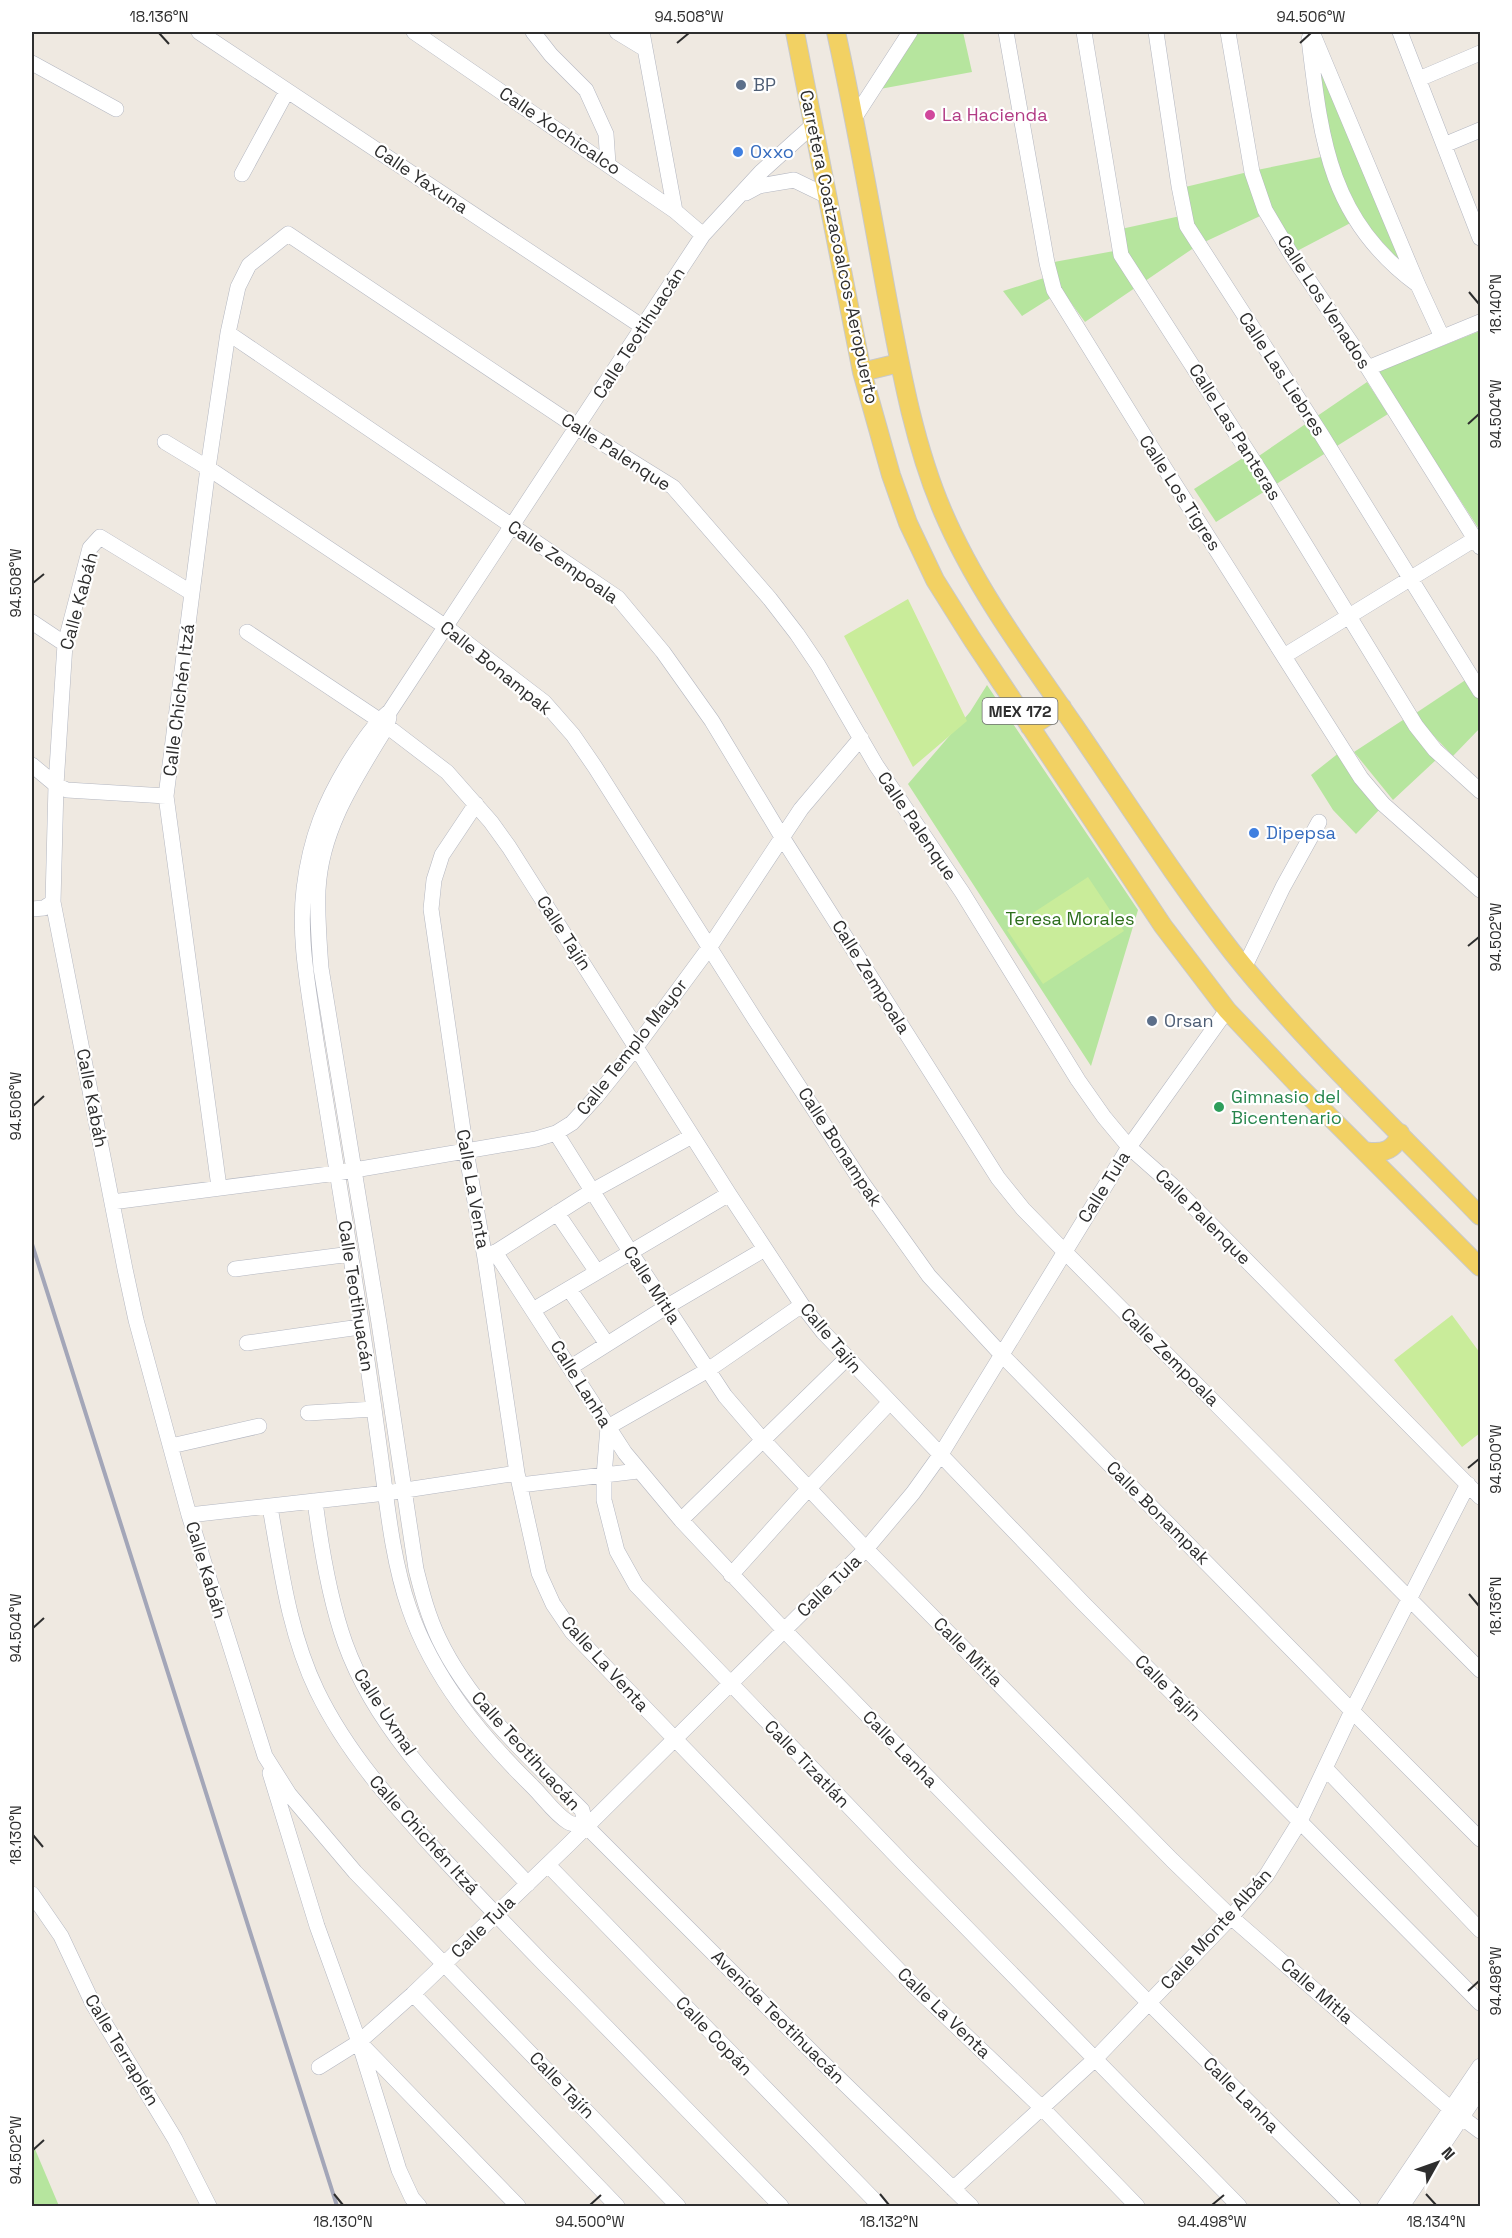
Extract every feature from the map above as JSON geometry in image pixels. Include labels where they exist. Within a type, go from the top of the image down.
[{"type":"main road","name":"Carretera Coatzacoalcos-Aeropuerto","points":[[795,32],[862,372],[891,474],[908,523],[935,580],[1163,926],[1227,1010],[1295,1082],[1480,1267]]},
{"type":"main road","name":"Carretera Coatzacoalcos-Aeropuerto","points":[[836,32],[855,117],[899,363],[923,458],[942,511],[968,565],[999,616],[1173,871],[1245,966],[1341,1074],[1480,1216]]},
{"type":"main road","points":[[862,372],[899,363]]},
{"type":"main road","points":[[1030,727],[1062,707]]},
{"type":"main road","points":[[1365,1151],[1382,1153],[1390,1149],[1398,1140],[1400,1133]]},
{"type":"street","name":"Calle Yaxuna","points":[[200,32],[643,327]]},
{"type":"street","name":"Calle Xochicalco","points":[[414,32],[675,211],[703,235]]},
{"type":"street","points":[[533,32],[586,90],[606,134],[608,164]]},
{"type":"street","points":[[617,32],[645,49]]},
{"type":"street","points":[[642,32],[675,211]]},
{"type":"street","points":[[855,117],[909,32]]},
{"type":"street","name":"Calle Los Tigres","points":[[1006,32],[1047,263],[1054,290],[1369,789],[1391,812],[1480,890]]},
{"type":"street","name":"Calle Las Panteras","points":[[1084,32],[1121,255],[1262,474],[1427,741],[1480,791]]},
{"type":"street","name":"Calle Las Liebres","points":[[1156,32],[1187,226],[1321,434],[1480,691]]},
{"type":"street","name":"Calle Los Venados","points":[[1228,32],[1252,172],[1262,203],[1291,254],[1368,368],[1478,543]]},
{"type":"street","points":[[1310,32],[1442,337]]},
{"type":"street","points":[[1310,32],[1320,125],[1338,188],[1381,253],[1394,267],[1418,285]]},
{"type":"street","points":[[1400,32],[1444,145],[1476,216],[1480,238]]},
{"type":"street","points":[[1419,79],[1480,53]]},
{"type":"street","points":[[32,63],[116,109]]},
{"type":"street","points":[[242,174],[287,91]]},
{"type":"street","name":"Calle Teotihuacán","points":[[385,719],[342,802],[327,841],[318,887],[321,968],[379,1323],[416,1569],[424,1602],[439,1639],[459,1674],[488,1713],[582,1810],[586,1826],[569,1822],[515,1769],[475,1725],[446,1683],[424,1644],[409,1607],[400,1574],[386,1493],[351,1254],[306,974],[303,892],[309,852],[318,820],[341,776],[385,719],[703,235],[769,164],[813,125]]},
{"type":"street","points":[[1444,145],[1480,130]]},
{"type":"street","points":[[736,200],[759,186],[794,180],[827,196]]},
{"type":"street","name":"Calle Chichén Itzá","points":[[219,1187],[166,796],[208,468],[228,333],[238,287],[249,265],[288,234]]},
{"type":"street","name":"Calle Palenque","points":[[288,234],[578,428],[673,487],[770,599],[797,634],[876,765],[962,892],[1078,1080],[1104,1117],[1130,1147],[1172,1185],[1480,1497]]},
{"type":"street","points":[[1368,368],[1480,322]]},
{"type":"street","name":"Calle Zempoala","points":[[228,333],[618,598],[688,685],[975,1145],[998,1178],[1023,1209],[1064,1251],[1480,1670]]},
{"type":"street","name":"Calle Bonampak","points":[[165,442],[208,468],[446,627],[544,702],[573,735],[601,776],[708,948],[900,1238],[929,1276],[1001,1354],[1480,1839]]},
{"type":"street","name":"Calle Kabáh","points":[[192,593],[100,537],[90,548],[65,644],[56,785],[53,902],[136,1320],[189,1515],[317,1926],[359,2042],[399,2170],[412,2198],[419,2206]]},
{"type":"street","points":[[1284,656],[1411,579],[1478,543]]},
{"type":"street","points":[[32,622],[65,644]]},
{"type":"street","name":"Calle Tajín","points":[[247,632],[385,719],[447,772],[476,804],[509,847],[729,1194],[802,1305],[823,1332],[1083,1603],[1480,2003]]},
{"type":"street","name":"Calle Templo Mayor","points":[[112,1202],[337,1173],[536,1140],[556,1133],[584,1111],[636,1047],[708,948],[814,793],[861,738]]},
{"type":"street","points":[[32,765],[56,785],[67,790],[166,796]]},
{"type":"street","name":"Calle La Venta","points":[[476,804],[442,855],[434,880],[431,909],[466,1151],[490,1255],[519,1479],[539,1573],[553,1604],[572,1632],[915,1987],[1042,2108],[1137,2206]]},
{"type":"street","points":[[1245,966],[1283,886],[1319,822]]},
{"type":"street","points":[[32,909],[44,908],[53,902]]},
{"type":"street","name":"Calle Tula","points":[[319,2067],[359,2042],[445,1964],[548,1865],[866,1549],[913,1493],[940,1454],[1130,1147],[1227,1010]]},
{"type":"street","name":"Calle Mitla","points":[[556,1133],[725,1396],[762,1439],[866,1549],[1231,1917],[1457,2114],[1480,2131]]},
{"type":"street","points":[[490,1255],[592,1191],[692,1136]]},
{"type":"street","points":[[533,1310],[729,1194]]},
{"type":"street","points":[[557,1213],[597,1272]]},
{"type":"street","points":[[571,1367],[765,1248]]},
{"type":"street","points":[[235,1269],[351,1254]]},
{"type":"street","name":"Calle Lanha","points":[[490,1255],[533,1310],[638,1471],[681,1520],[784,1630],[1149,2004],[1353,2206]]},
{"type":"street","points":[[569,1288],[607,1344]]},
{"type":"street","points":[[608,1427],[708,1370],[802,1305]]},
{"type":"street","points":[[247,1343],[360,1327]]},
{"type":"street","points":[[681,1520],[847,1358]]},
{"type":"street","points":[[731,1575],[890,1402]]},
{"type":"street","points":[[308,1413],[374,1409]]},
{"type":"street","points":[[171,1446],[259,1426]]},
{"type":"street","name":"Calle Tizatlán","points":[[608,1427],[604,1500],[617,1551],[636,1585],[1094,2060],[1239,2206]]},
{"type":"street","points":[[189,1515],[519,1479],[604,1476],[638,1471]]},
{"type":"street","name":"Calle Monte Albán","points":[[953,2189],[1094,2060],[1231,1917],[1266,1876],[1300,1821],[1352,1711],[1468,1484]]},
{"type":"street","name":"Calle Uxmal","points":[[315,1501],[332,1597],[345,1643],[361,1679],[390,1727],[427,1774],[528,1884]]},
{"type":"street","name":"Calle Chichén Itzá","points":[[270,1507],[286,1598],[299,1645],[316,1690],[340,1734],[368,1774],[410,1823],[496,1915],[781,2206]]},
{"type":"street","points":[[446,1683],[459,1674]]},
{"type":"street","name":"Calle Kabáh","points":[[265,1756],[289,1794],[316,1828],[445,1964]]},
{"type":"street","points":[[1326,1769],[1480,1930]]},
{"type":"street","name":"Avenida Teotihuacán","points":[[586,1826],[971,2206]]},
{"type":"street","name":"Calle Copán","points":[[548,1865],[880,2206]]},
{"type":"street","name":"Calle Terraplén","points":[[32,1894],[61,1936],[93,2004],[175,2139],[209,2206]]},
{"type":"street","name":"Calle Tajín","points":[[445,1964],[678,2206]]},
{"type":"street","points":[[413,1994],[617,2206]]},
{"type":"street","points":[[359,2042],[518,2206]]},
{"type":"street","points":[[1408,2204],[1457,2114],[1480,2066]]},
{"type":"street","points":[[1385,2206],[1457,2114],[1480,2090]]},
{"type":"green space","points":[[914,32],[963,32],[972,72],[880,89]]},
{"type":"green space","points":[[1320,61],[1409,271],[1360,218],[1297,251],[1273,210],[1198,245],[1085,322],[1061,289],[1054,262],[1114,251],[1121,229],[1185,215],[1181,188],[1326,156]]},
{"type":"green space","points":[[1044,278],[1052,297],[1022,316],[1003,291]]},
{"type":"green space","points":[[1480,331],[1480,527],[1479,529],[1377,372]]},
{"type":"green space","points":[[1367,382],[1388,414],[1216,522],[1194,489],[1249,454],[1253,460]]},
{"type":"green space","points":[[908,599],[967,721],[913,767],[844,636]]},
{"type":"green space","points":[[1467,679],[1480,700],[1480,728],[1453,756],[1416,713]]},
{"type":"green space","name":"Teresa Morales","points":[[987,685],[1138,910],[1091,1066],[908,784],[970,712]]},
{"type":"green space","points":[[1406,718],[1437,759],[1393,800],[1354,752]]},
{"type":"green space","points":[[1340,752],[1381,808],[1356,834],[1333,810],[1311,775]]},
{"type":"green space","points":[[1088,877],[1124,931],[1043,984],[1007,930]]},
{"type":"green space","points":[[1452,1315],[1480,1353],[1480,1433],[1462,1447],[1394,1360]]},
{"type":"green space","points":[[32,2142],[59,2206],[32,2206]]},
{"type":"railway","points":[[32,1244],[337,2206]]},
{"type":"place","name":"BP","points":[[741,85]]},
{"type":"place","name":"La Hacienda","points":[[930,115]]},
{"type":"place","name":"Oxxo","points":[[738,152]]},
{"type":"place","name":"Dipepsa","points":[[1254,833]]},
{"type":"place","name":"Orsan","points":[[1152,1021]]},
{"type":"place","name":"Gimnasio del Bicentenario","points":[[1219,1107]]}]
